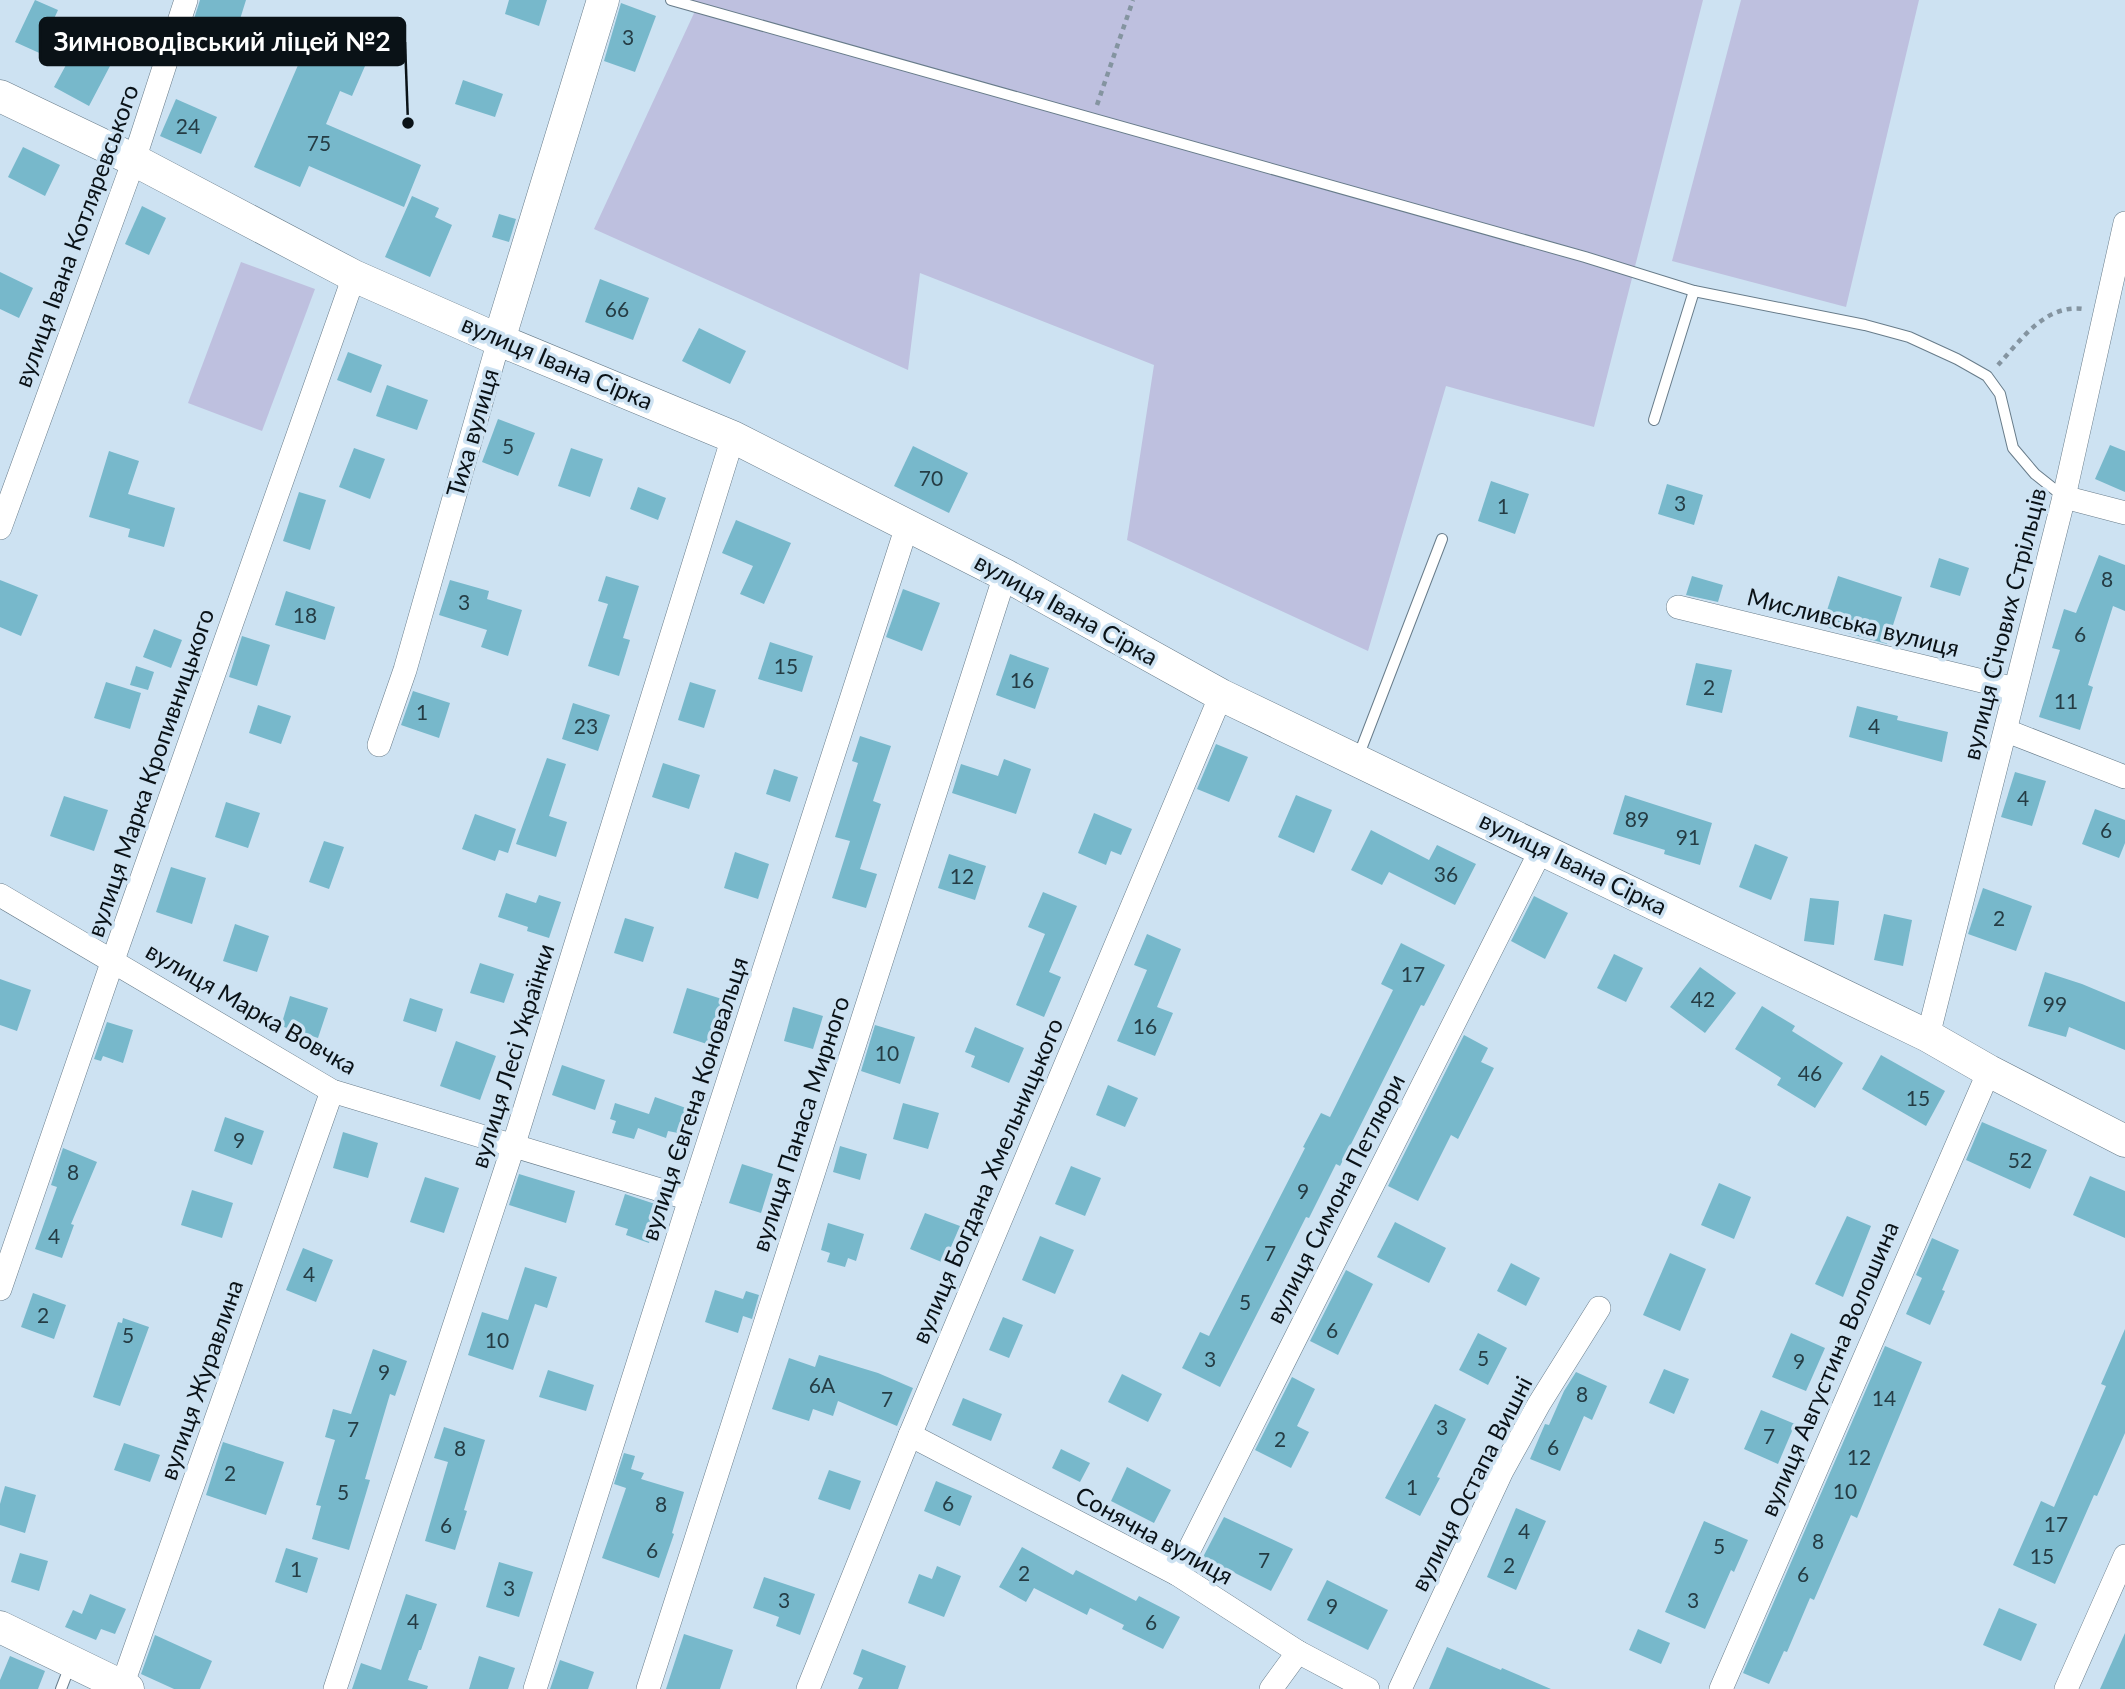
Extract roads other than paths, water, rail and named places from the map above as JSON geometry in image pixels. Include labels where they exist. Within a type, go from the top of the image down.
[{"type":"street","name":"вулиця Івана Котляревського","points":[[0,528],[134,160],[186,0]]},
{"type":"street","name":"Тиха вулиця","points":[[379,745],[405,670],[499,340],[603,0]]},
{"type":"street","name":"вулиця Івана Сірка","points":[[0,96],[134,160],[354,276],[499,340],[733,437],[1005,575],[1221,695],[1928,1036],[1989,1071],[2125,1141]]},
{"type":"street","name":"вулиця Січових Стрільців","points":[[1928,1036],[2064,497],[2124,230]]},
{"type":"street","name":"вулиця Марка Кропивницького","points":[[0,1289],[354,276]]},
{"type":"street","name":"вулиця Лесі Українки","points":[[335,1689],[513,1147],[733,437]]},
{"type":"street","points":[[2064,497],[2125,513]]},
{"type":"street","name":"вулиця Євгена Коновальця","points":[[535,1689],[907,526]]},
{"type":"street","name":"вулиця Панаса Мирного","points":[[648,1689],[1005,575]]},
{"type":"street","name":"Мисливська вулиця","points":[[1678,607],[2015,689]]},
{"type":"street","name":"вулиця Богдана Хмельницького","points":[[808,1689],[909,1435],[1221,695]]},
{"type":"street","points":[[2007,731],[2125,777]]},
{"type":"street","name":"вулиця Симона Петлюри","points":[[1177,1574],[1542,848]]},
{"type":"street","name":"вулиця Марка Вовчка","points":[[0,895],[332,1091],[690,1199]]},
{"type":"street","name":"вулиця Августина Волошина","points":[[1721,1689],[1989,1071]]},
{"type":"street","name":"вулиця Журавлина","points":[[125,1687],[332,1091]]},
{"type":"street","name":"вулиця Остапа Вишні","points":[[1400,1689],[1502,1471],[1539,1404],[1599,1308]]},
{"type":"street","name":"Сонячна вулиця","points":[[909,1435],[1177,1574],[1298,1652],[1368,1689]]},
{"type":"street","points":[[2066,1689],[2125,1556]]},
{"type":"street","points":[[0,1627],[67,1675],[125,1687]]},
{"type":"street","points":[[1271,1689],[1298,1652]]},
{"type":"lane","points":[[671,0],[1694,290],[1865,325],[1909,337],[1987,376],[2000,394],[2013,448],[2035,474],[2064,497]]},
{"type":"lane","points":[[1654,420],[1694,290]]},
{"type":"lane","points":[[1357,760],[1442,539]]},
{"type":"place","name":"Зимноводівський ліцей №2","points":[[408,123]]}]
